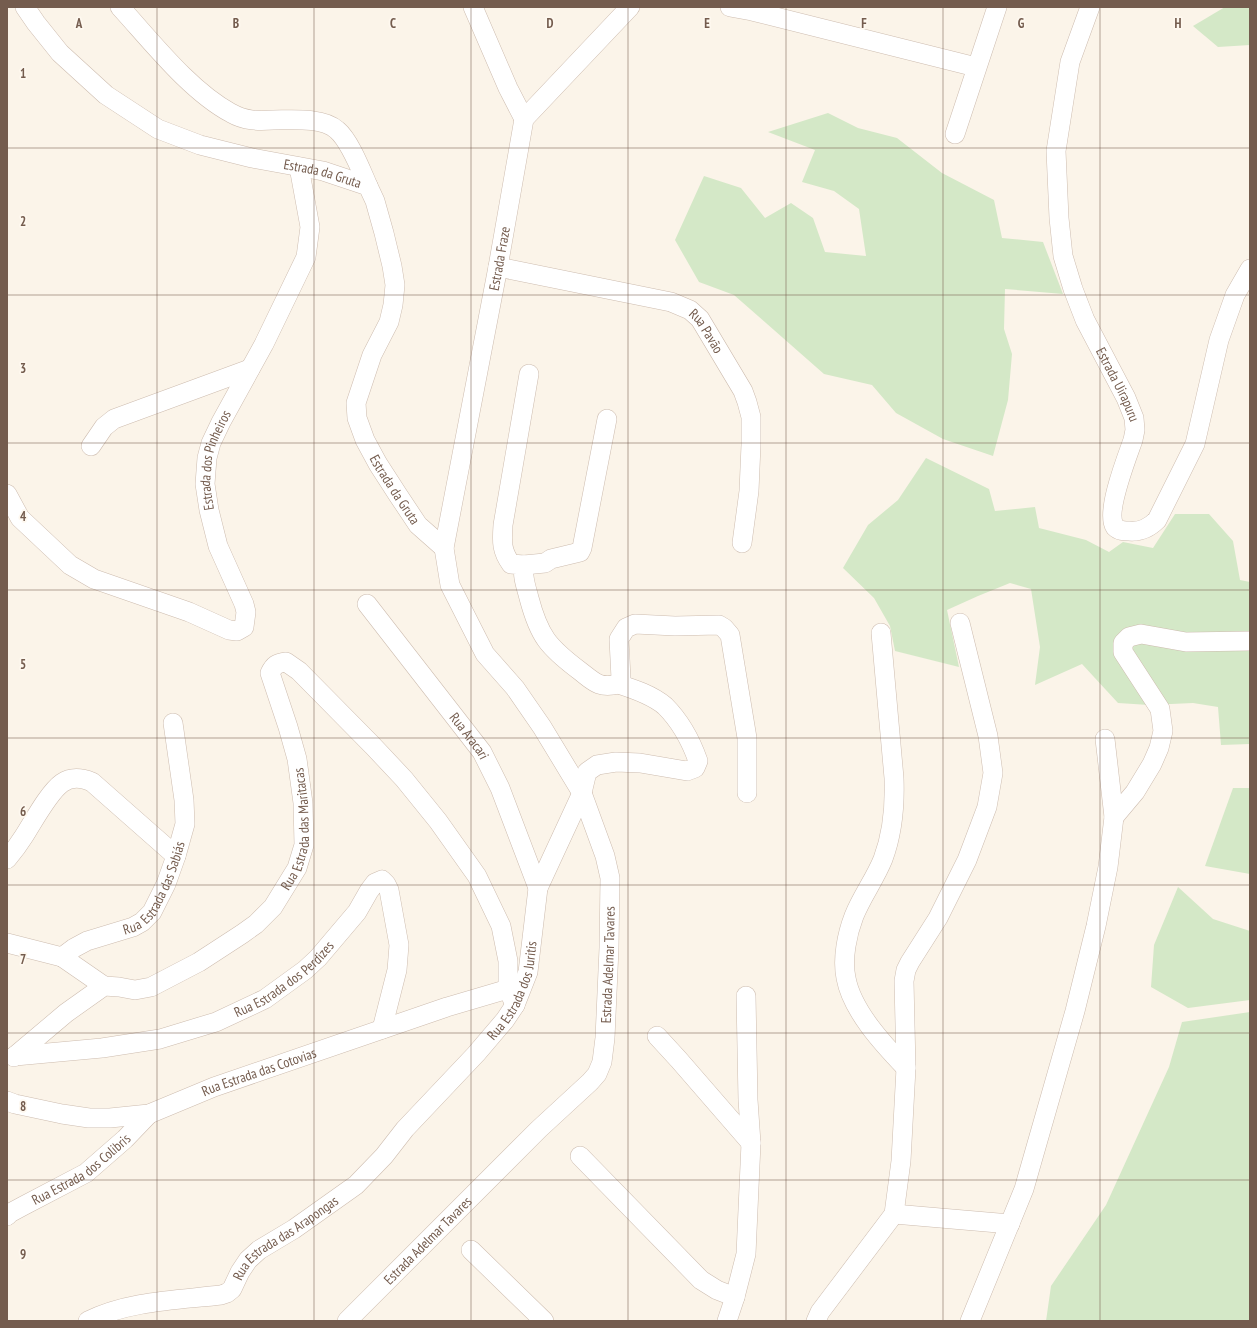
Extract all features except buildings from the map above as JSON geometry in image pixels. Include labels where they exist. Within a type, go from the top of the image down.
[{"type":"street","name":"Estrada da Gruta","points":[[25,7],[60,53],[106,95],[158,129],[200,145],[252,158],[323,171],[368,186],[376,201],[392,266],[394,285],[393,305],[389,322],[372,354],[356,403],[357,418],[365,440],[378,464],[418,525],[444,548]]},
{"type":"street","points":[[120,7],[171,63],[206,96],[232,114],[251,121],[308,120],[322,123],[337,130],[358,162],[368,186]]},
{"type":"street","points":[[473,7],[508,88],[524,119],[630,7]]},
{"type":"street","points":[[730,7],[754,9],[976,67]]},
{"type":"street","points":[[955,134],[997,7]]},
{"type":"street","name":"Estrada Uirapuru","points":[[1090,7],[1070,62],[1056,151],[1059,218],[1063,256],[1084,320],[1126,398],[1134,418],[1135,430],[1113,502],[1112,517],[1115,526],[1120,530],[1134,532],[1150,527],[1157,520],[1195,444],[1219,340],[1235,295],[1250,268]]},
{"type":"street","name":"Estrada Fraze","points":[[444,548],[498,267],[524,119]]},
{"type":"street","name":"Estrada dos Pinheiros","points":[[7,494],[20,518],[70,565],[94,578],[189,612],[229,630],[237,631],[244,627],[246,612],[244,604],[218,546],[209,510],[205,484],[207,458],[211,443],[221,422],[264,344],[306,257],[310,227],[299,166]]},
{"type":"street","name":"Rua Pavão","points":[[498,267],[671,302],[690,310],[700,320],[743,391],[751,417],[752,445],[749,491],[742,543]]},
{"type":"street","points":[[91,446],[104,427],[114,419],[250,369]]},
{"type":"street","points":[[529,374],[503,525],[502,540],[504,554],[511,564],[524,565],[545,563],[551,559],[580,552],[607,419]]},
{"type":"street","name":"Estrada Adelmar Tavares","points":[[347,1321],[539,1129],[590,1082],[597,1074],[602,1062],[605,1038],[609,948],[610,878],[605,856],[582,793],[542,727],[516,688],[485,654],[450,585],[444,548]]},
{"type":"street","name":"Rua Estrada dos Juritis","points":[[384,1156],[405,1129],[476,1054],[505,1020],[512,997],[528,972],[538,888],[582,793],[587,772],[597,765],[616,762],[640,763],[687,771],[695,768],[698,761],[687,736],[678,722],[664,706],[634,689],[618,684],[605,686],[597,684],[561,657],[544,639],[532,612],[523,574],[524,565]]},
{"type":"street","name":"Rua Aracari","points":[[367,604],[482,752],[500,788],[538,888]]},
{"type":"street","points":[[816,1321],[820,1312],[894,1214],[901,1161],[906,1068],[904,981],[906,970],[938,918],[967,860],[987,807],[993,773],[988,736],[960,623]]},
{"type":"street","points":[[618,684],[621,679],[619,639],[626,628],[635,624],[675,626],[719,625],[724,628],[730,635],[747,738],[747,793]]},
{"type":"street","points":[[881,633],[894,771],[895,799],[883,859],[854,916],[845,960],[846,978],[852,996],[864,1020],[886,1047],[906,1068]]},
{"type":"street","points":[[1114,817],[1135,792],[1152,764],[1159,748],[1163,731],[1160,709],[1123,652],[1123,643],[1129,637],[1141,634],[1186,642],[1250,641]]},
{"type":"street","name":"Rua Estrada das Maritacas","points":[[104,986],[135,990],[151,988],[199,962],[256,924],[273,907],[296,868],[304,845],[303,802],[297,760],[270,673],[273,667],[278,663],[286,662],[299,671],[374,746],[404,779],[438,821],[477,876],[502,926],[512,997]]},
{"type":"street","name":"Rua Estrada das Sabiás","points":[[62,957],[87,941],[133,927],[142,922],[152,912],[166,884],[185,824],[184,800],[173,723]]},
{"type":"street","points":[[970,1321],[1024,1189],[1074,1011],[1096,926],[1108,867],[1114,817],[1104,739]]},
{"type":"street","points":[[7,859],[23,838],[46,801],[62,783],[71,779],[81,778],[92,782],[176,856]]},
{"type":"street","name":"Rua Estrada dos Perdizes","points":[[11,1060],[160,1039],[216,1022],[265,999],[305,970],[318,958],[358,912],[375,883],[382,880],[389,890],[399,945],[397,970],[382,1029]]},
{"type":"street","points":[[7,943],[62,957],[104,986],[66,1013],[11,1060]]},
{"type":"street","points":[[727,1321],[746,1254],[751,1144],[748,1100],[746,996]]},
{"type":"street","name":"Rua Estrada das Cotovias","points":[[7,1101],[62,1114],[89,1118],[110,1118],[149,1114],[214,1087],[447,1007],[512,997]]},
{"type":"street","points":[[657,1036],[751,1144]]},
{"type":"street","name":"Rua Estrada dos Colibris","points":[[7,1216],[10,1213],[86,1173],[125,1139],[149,1114]]},
{"type":"street","name":"Rua Estrada das Arapongas","points":[[88,1321],[105,1312],[150,1303],[221,1295],[227,1293],[232,1289],[240,1272],[248,1260],[259,1250],[294,1229],[356,1185],[384,1156]]},
{"type":"street","points":[[580,1156],[701,1280],[717,1290],[735,1297]]},
{"type":"street","points":[[894,1214],[1010,1224]]},
{"type":"street","points":[[471,1250],[544,1321]]},
{"type":"green space","points":[[1225,7],[1250,7],[1250,45],[1218,47],[1193,26]]},
{"type":"green space","points":[[828,113],[858,128],[897,138],[942,173],[994,200],[1002,238],[1043,242],[1063,294],[1005,289],[1004,329],[1012,354],[1008,400],[993,456],[943,439],[896,413],[872,385],[824,374],[734,295],[699,282],[675,240],[704,176],[741,188],[765,218],[791,203],[813,218],[825,252],[866,256],[859,209],[834,191],[802,182],[815,150],[768,132]]},
{"type":"green space","points":[[926,458],[989,489],[995,511],[1035,507],[1039,528],[1086,540],[1109,552],[1123,542],[1153,548],[1175,514],[1209,514],[1233,541],[1240,580],[1250,582],[1250,744],[1221,745],[1218,707],[1193,703],[1149,705],[1118,703],[1082,664],[1035,685],[1040,647],[1031,589],[1010,583],[947,610],[959,667],[895,651],[890,626],[874,598],[843,568],[868,525],[898,500]]},
{"type":"green space","points":[[1233,788],[1250,788],[1250,874],[1205,866]]},
{"type":"green space","points":[[1178,887],[1213,919],[1250,931],[1250,1000],[1188,1008],[1151,987],[1154,945]]},
{"type":"green space","points":[[1250,1012],[1250,1321],[1046,1321],[1051,1286],[1106,1205],[1169,1067],[1182,1022]]}]
